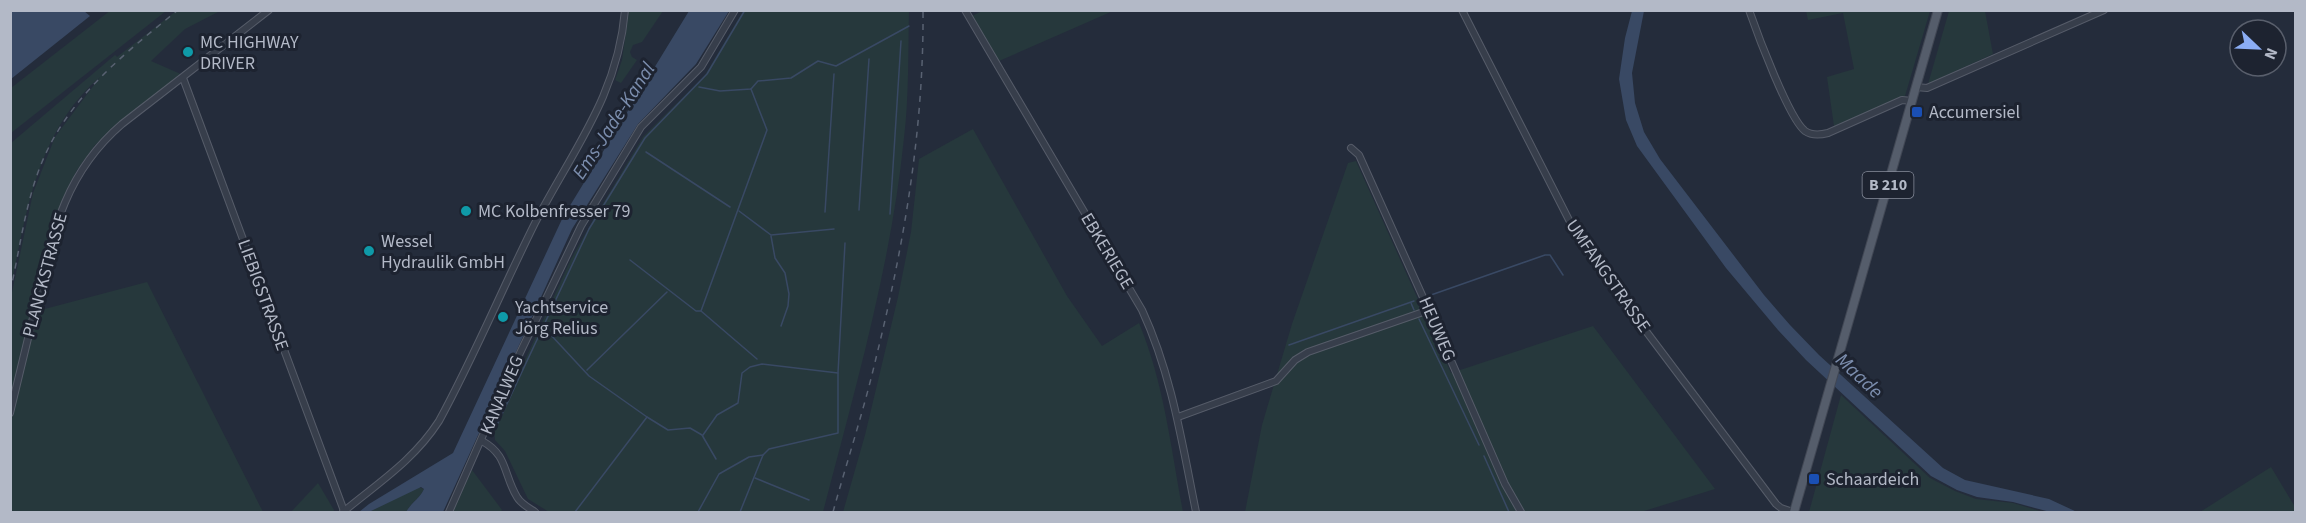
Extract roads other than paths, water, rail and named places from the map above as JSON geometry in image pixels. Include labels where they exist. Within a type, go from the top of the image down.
[{"type":"main road","name":"B 210","points":[[1794,513],[1938,10]]},
{"type":"street","name":"PLANCKSTRASSE","points":[[10,413],[53,232],[74,182],[93,153],[111,133],[268,10]]},
{"type":"street","points":[[344,512],[407,461],[439,421],[534,225],[592,124],[605,96],[619,47],[625,10]]},
{"type":"street","name":"KANALWEG","points":[[449,513],[518,357],[581,226],[641,127],[701,67],[735,10]]},
{"type":"street","name":"EBKERIEGE","points":[[965,10],[1142,310],[1163,359],[1178,417],[1196,513]]},
{"type":"street","name":"UMFANGSTRASSE","points":[[1462,10],[1569,220],[1600,270],[1776,504],[1794,513]]},
{"type":"street","points":[[1749,10],[1785,98],[1800,126],[1810,134],[1828,133],[1902,100],[1912,100]]},
{"type":"street","points":[[1916,87],[1927,88],[2104,10]]},
{"type":"street","name":"LIEBIGSTRASSE","points":[[183,78],[344,512]]},
{"type":"street","name":"HEUWEG","points":[[1351,148],[1359,155],[1505,484],[1521,513]]},
{"type":"street","points":[[1178,417],[1276,381],[1295,360],[1308,352],[1429,310]]},
{"type":"street","points":[[482,441],[500,454],[517,497],[524,506],[535,513]]},
{"type":"water","points":[[11,10],[84,11],[90,16],[11,79]]},
{"type":"water","points":[[689,11],[729,11],[696,64],[638,124],[572,229],[443,512],[406,512],[424,489],[421,487],[369,512],[359,512],[453,453],[563,217]]},
{"type":"water","points":[[1632,11],[1644,11],[1632,73],[1635,103],[1644,132],[1660,159],[1764,295],[1790,325],[1819,355],[1943,468],[1965,480],[2049,499],[2077,512],[2050,512],[2013,502],[1977,497],[1957,490],[1931,476],[1806,360],[1778,330],[1726,268],[1637,146],[1626,120],[1619,79],[1625,38]]},
{"type":"waterway","points":[[496,427],[589,229],[645,138],[707,74],[745,10]]},
{"type":"waterway","points":[[699,87],[720,91],[751,89],[758,81],[791,78],[818,61],[836,66],[909,26]]},
{"type":"waterway","points":[[890,214],[901,41]]},
{"type":"waterway","points":[[859,210],[869,59]]},
{"type":"waterway","points":[[825,212],[834,74]]},
{"type":"waterway","points":[[701,311],[767,130],[751,89]]},
{"type":"waterway","points":[[646,152],[730,207]]},
{"type":"waterway","points":[[739,211],[771,235],[834,229]]},
{"type":"waterway","points":[[771,236],[775,258],[785,273],[789,294],[788,306],[781,326]]},
{"type":"waterway","points":[[740,512],[763,455],[769,449],[838,433],[838,373],[845,243]]},
{"type":"waterway","points":[[1431,295],[1545,255],[1550,255],[1563,275]]},
{"type":"waterway","points":[[630,260],[696,311],[701,311],[757,359]]},
{"type":"waterway","points":[[587,370],[667,292]]},
{"type":"waterway","points":[[1289,345],[1414,301]]},
{"type":"waterway","points":[[1411,303],[1414,310]]},
{"type":"waterway","points":[[1419,319],[1479,445]]},
{"type":"waterway","points":[[550,334],[589,376],[647,417],[668,430],[690,428],[702,435],[716,459]]},
{"type":"waterway","points":[[703,435],[717,415],[738,403],[742,373],[750,367],[762,364],[838,373]]},
{"type":"waterway","points":[[575,512],[647,417]]},
{"type":"waterway","points":[[698,512],[719,474],[749,457],[763,455]]},
{"type":"waterway","points":[[1484,456],[1509,512]]},
{"type":"waterway","points":[[755,478],[809,500]]},
{"type":"railway","points":[[10,292],[31,194],[53,139],[67,117],[100,78],[178,10]]},
{"type":"railway","points":[[833,512],[871,377],[903,229],[916,142],[923,10]]},
{"type":"place","name":"MC HIGHWAY DRIVER","points":[[188,52]]},
{"type":"place","name":"Accumersiel","points":[[1917,112]]},
{"type":"place","name":"MC Kolbenfresser 79","points":[[466,211]]},
{"type":"place","name":"Wessel Hydraulik GmbH","points":[[369,251]]},
{"type":"place","name":"Yachtservice Jörg Relius","points":[[503,317]]},
{"type":"place","name":"Schaardeich","points":[[1814,479]]},
{"type":"water label","name":"Ems-Jade-Kanal","points":[[614,121]]},
{"type":"water label","name":"Maade","points":[[1859,376]]}]
